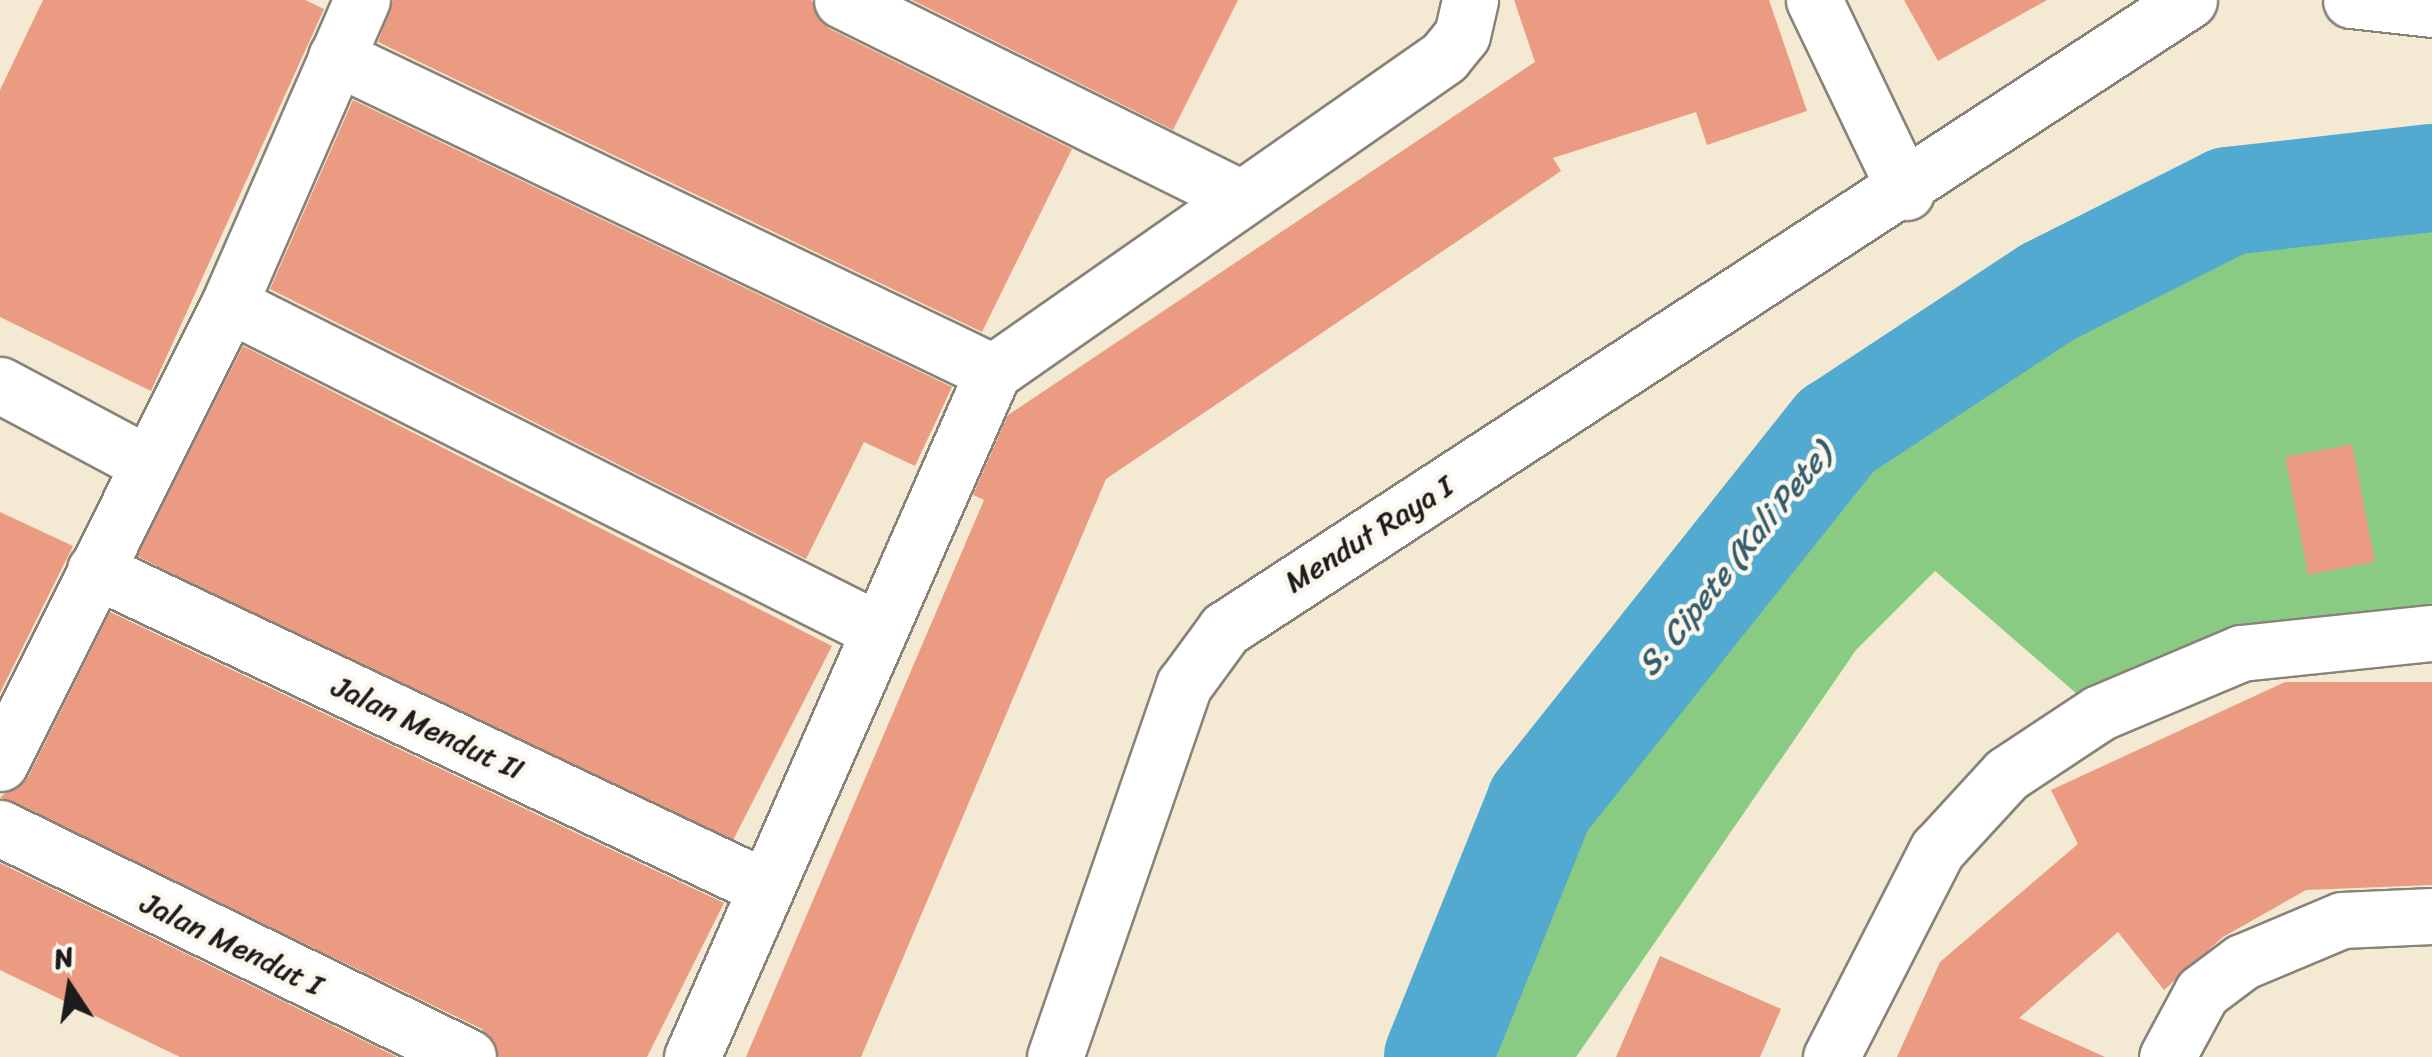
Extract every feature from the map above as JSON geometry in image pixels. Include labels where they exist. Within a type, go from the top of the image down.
[{"type":"street","points":[[0,764],[229,304],[362,0]]},
{"type":"street","points":[[842,0],[1239,197]]},
{"type":"street","points":[[692,1057],[760,885],[993,372],[1444,57],[1462,35],[1470,0]]},
{"type":"street","points":[[1814,0],[1906,192]]},
{"type":"street","name":"Mendut Raya I","points":[[1055,1057],[1184,685],[1225,629],[1906,192],[2189,0]]},
{"type":"street","points":[[2351,0],[2432,9]]},
{"type":"street","points":[[336,57],[993,372]]},
{"type":"street","points":[[229,304],[874,628]]},
{"type":"street","points":[[0,384],[148,464]]},
{"type":"street","name":"Jalan Mendut II","points":[[95,570],[760,885]]},
{"type":"street","points":[[1832,1057],[1937,850],[2006,774],[2099,713],[2241,653],[2432,633]]},
{"type":"street","name":"Jalan Mendut I","points":[[0,828],[468,1057]]},
{"type":"street","points":[[2174,1055],[2202,992],[2242,962],[2342,920],[2432,916]]},
{"type":"green space","points":[[2432,178],[2432,633],[2099,713],[1935,571],[1856,650],[1576,1057],[1441,1057],[1540,804],[1837,431],[2048,292],[2229,201]]},
{"type":"building","points":[[43,0],[305,0],[324,9],[151,391],[0,317],[0,90]]},
{"type":"building","points":[[393,0],[811,0],[828,28],[1072,149],[982,332],[378,42]]},
{"type":"building","points":[[912,0],[1238,0],[1173,130]]},
{"type":"building","points":[[1514,0],[1769,0],[1807,111],[1707,145],[1696,112],[1553,158],[1561,171],[1106,479],[861,1057],[746,1057],[984,500],[973,495],[1008,415],[1535,62]]},
{"type":"building","points":[[1904,0],[2047,0],[1938,61]]},
{"type":"building","points":[[353,100],[952,387],[915,466],[864,442],[806,559],[270,289]]},
{"type":"building","points":[[243,346],[832,646],[725,855],[136,555]]},
{"type":"building","points":[[2352,444],[2375,562],[2308,575],[2285,457]]},
{"type":"building","points":[[0,512],[73,546],[0,693]]},
{"type":"building","points":[[110,612],[724,903],[647,1057],[499,1057],[482,1029],[0,797],[28,777]]},
{"type":"building","points":[[2285,682],[2432,682],[2432,885],[2306,890],[2223,937],[2164,990],[2118,932],[2019,1018],[2105,1057],[1897,1057],[1940,962],[2078,844],[2051,790]]},
{"type":"building","points":[[0,863],[397,1057],[180,1057],[0,970]]},
{"type":"building","points":[[1660,956],[1781,1009],[1760,1057],[1616,1057]]},
{"type":"waterway","name":"S. Cipete (Kali Pete)","points":[[1438,1057],[1540,804],[1837,431],[2048,292],[2229,201],[2432,178]]}]
